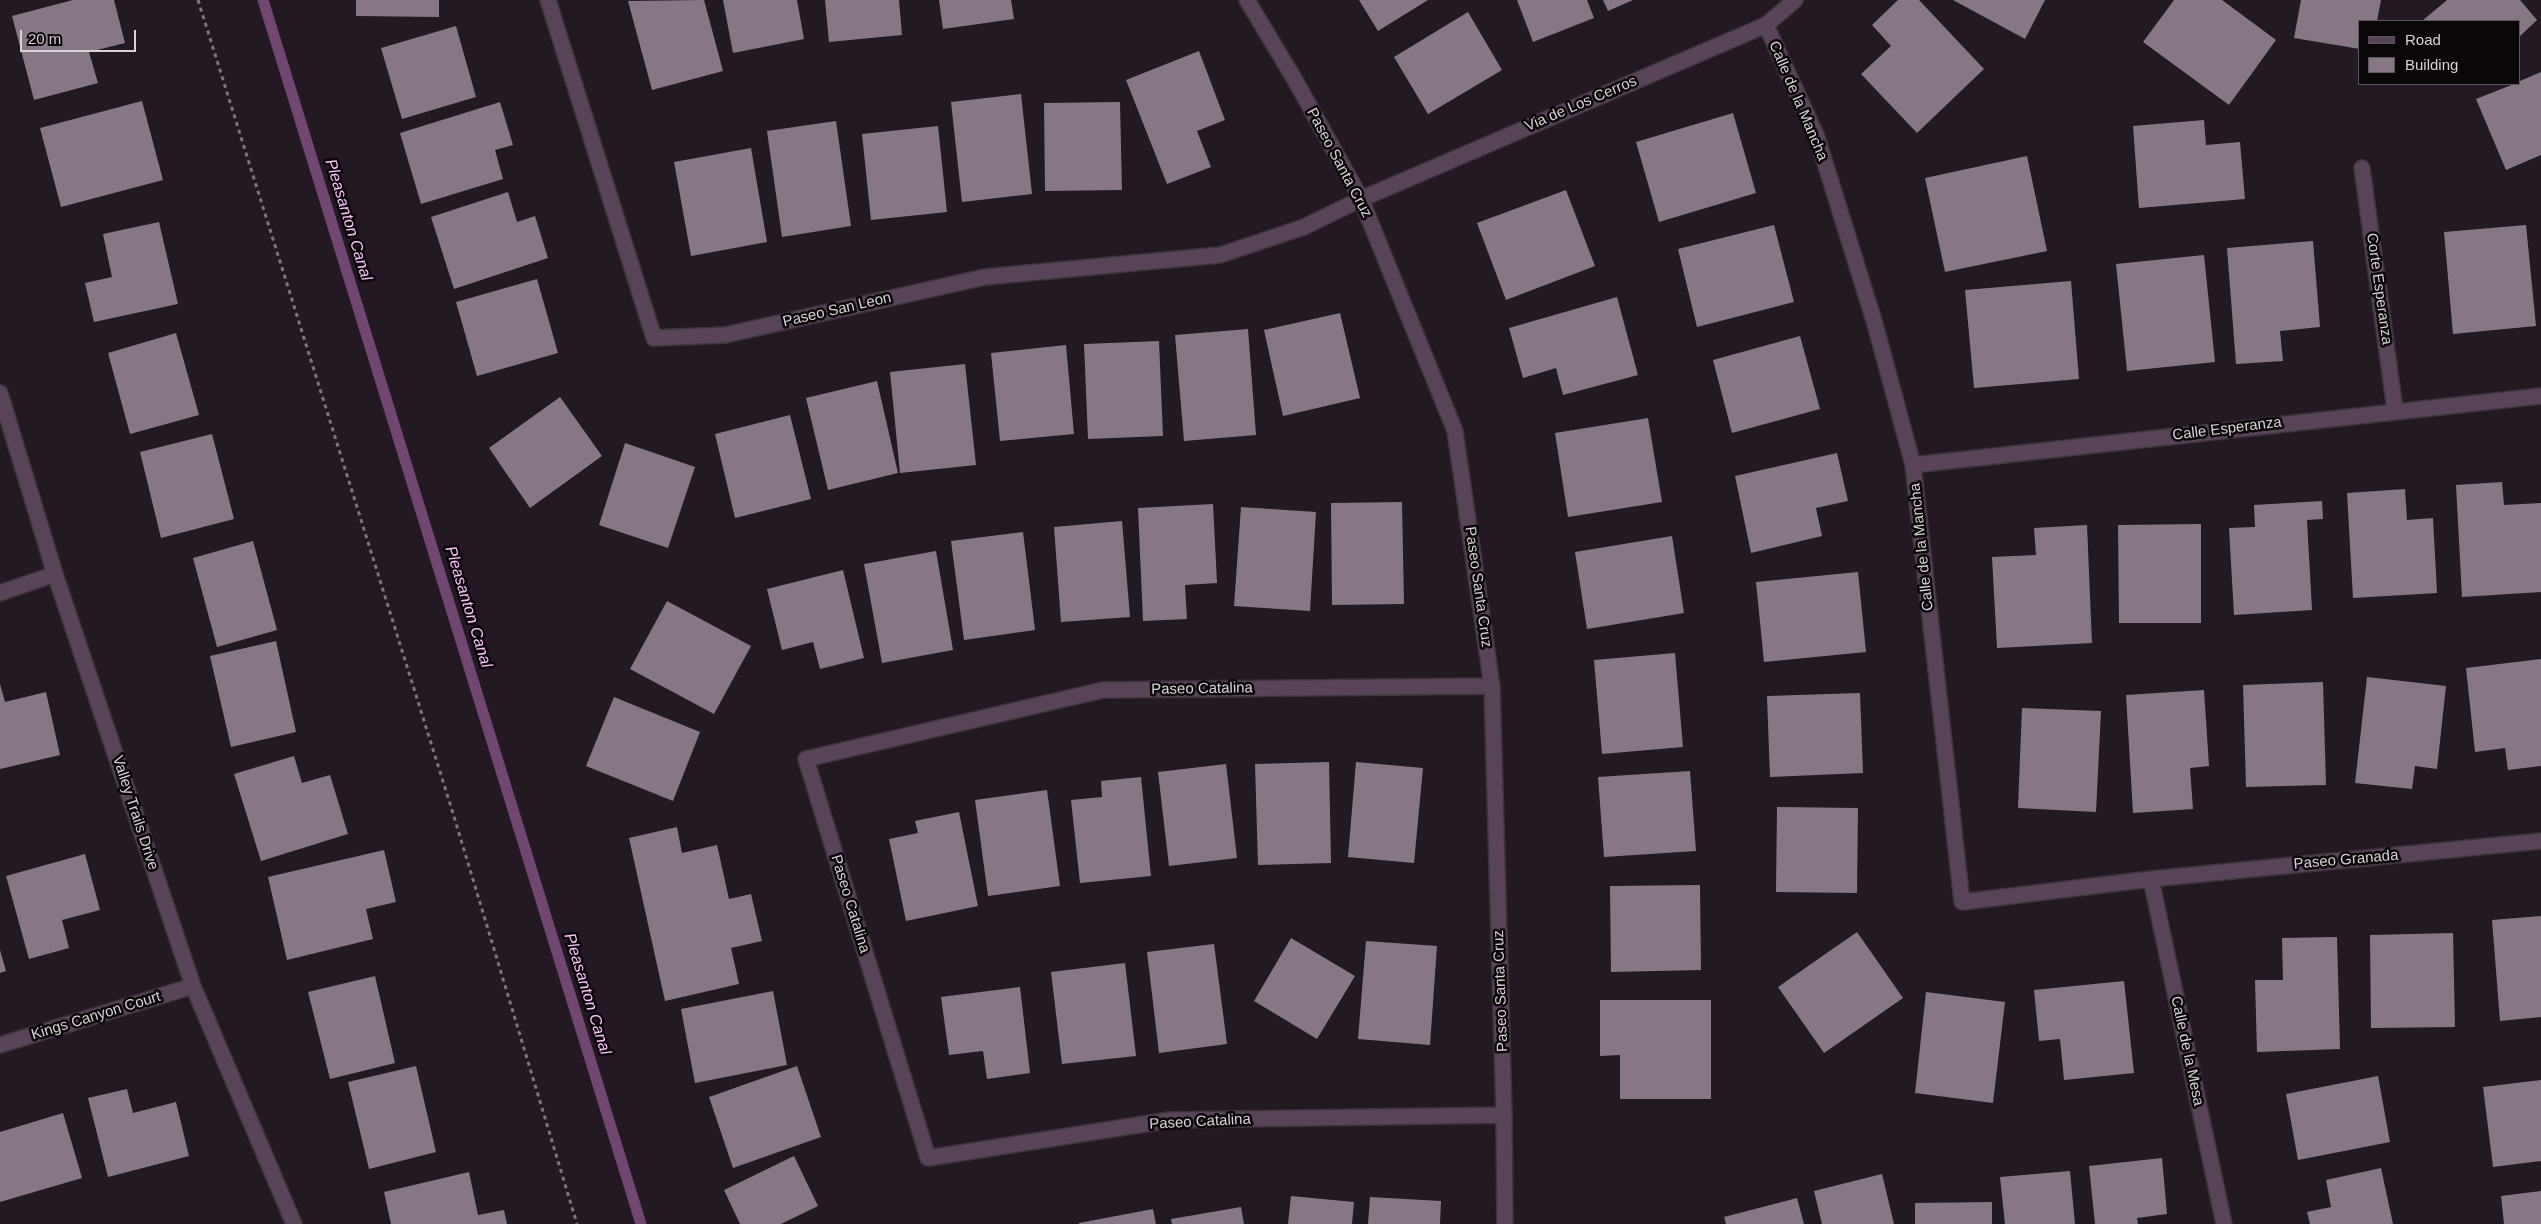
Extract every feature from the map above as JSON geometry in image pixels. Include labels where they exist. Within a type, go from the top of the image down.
[{"type":"street","name":"Paseo San Leon","points":[[548,0],[654,338],[725,335],[985,277],[1220,255],[1304,227],[1361,199]]},
{"type":"street","name":"Paseo Santa Cruz","points":[[1247,0],[1295,80],[1361,199],[1455,431],[1492,686],[1504,1115],[1505,1224]]},
{"type":"street","name":"Via de Los Cerros","points":[[1361,199],[1766,25],[1796,0]]},
{"type":"street","name":"Calle de la Mancha","points":[[1766,25],[1817,137],[1875,324],[1913,465],[1962,902],[2151,878]]},
{"type":"street","name":"Corte Esperanza","points":[[2362,168],[2396,410]]},
{"type":"street","name":"Valley Trails Drive","points":[[0,392],[56,574],[193,986],[294,1224]]},
{"type":"street","name":"Calle Esperanza","points":[[1913,465],[2396,410],[2541,396]]},
{"type":"street","points":[[0,593],[56,574]]},
{"type":"street","name":"Paseo Catalina","points":[[1492,686],[1103,690],[806,759],[928,1158],[1170,1120],[1504,1115]]},
{"type":"street","name":"Paseo Granada","points":[[2151,878],[2541,841]]},
{"type":"street","name":"Calle de la Mesa","points":[[2151,878],[2224,1224]]},
{"type":"street","name":"Kings Canyon Court","points":[[0,1046],[193,986]]},
{"type":"path","points":[[198,0],[452,810],[577,1224]]},
{"type":"building","points":[[73,0],[114,0],[125,43],[89,52],[98,83],[34,100],[12,16]]},
{"type":"building","points":[[356,0],[439,0],[439,17],[356,16]]},
{"type":"building","points":[[704,0],[723,71],[652,90],[628,1]]},
{"type":"building","points":[[723,0],[797,0],[804,39],[733,53]]},
{"type":"building","points":[[825,0],[899,0],[902,35],[829,42]]},
{"type":"building","points":[[939,0],[1011,0],[1014,19],[943,29]]},
{"type":"building","points":[[1359,0],[1428,0],[1378,31]]},
{"type":"building","points":[[1517,0],[1587,0],[1594,18],[1533,42]]},
{"type":"building","points":[[1603,0],[1633,0],[1608,11]]},
{"type":"building","points":[[1898,0],[1919,0],[1984,69],[1917,133],[1861,74],[1891,46],[1872,25]]},
{"type":"building","points":[[1953,0],[2045,0],[2025,39]]},
{"type":"building","points":[[2174,0],[2222,0],[2276,40],[2229,105],[2143,42]]},
{"type":"building","points":[[2301,0],[2381,0],[2377,20],[2358,20],[2358,49],[2294,38]]},
{"type":"building","points":[[2447,0],[2520,0],[2537,20],[2521,35],[2521,20],[2423,20]]},
{"type":"building","points":[[1468,12],[1502,70],[1428,114],[1394,57]]},
{"type":"building","points":[[456,26],[476,97],[402,119],[381,48]]},
{"type":"building","points":[[1199,51],[1225,120],[1197,131],[1211,167],[1167,184],[1126,80]]},
{"type":"building","points":[[2541,72],[2541,155],[2506,170],[2476,99],[2511,85],[2521,85],[2521,81]]},
{"type":"building","points":[[1021,94],[1032,194],[962,202],[951,102]]},
{"type":"building","points":[[142,101],[163,180],[61,207],[40,128]]},
{"type":"building","points":[[500,102],[513,145],[495,150],[503,179],[421,204],[400,133]]},
{"type":"building","points":[[1120,102],[1122,190],[1045,191],[1044,103]]},
{"type":"building","points":[[1733,113],[1756,193],[1659,222],[1636,142]]},
{"type":"building","points":[[2204,120],[2206,145],[2240,142],[2245,199],[2139,208],[2133,126]]},
{"type":"building","points":[[836,121],[851,226],[782,237],[767,131]]},
{"type":"building","points":[[938,126],[947,212],[871,220],[862,134]]},
{"type":"building","points":[[751,148],[767,242],[691,256],[674,162]]},
{"type":"building","points":[[2027,156],[2047,251],[1945,272],[1925,178]]},
{"type":"building","points":[[1566,190],[1595,266],[1506,300],[1477,223]]},
{"type":"building","points":[[508,192],[517,222],[535,216],[548,258],[454,289],[431,217]]},
{"type":"building","points":[[159,222],[178,304],[94,322],[85,283],[112,277],[103,234]]},
{"type":"building","points":[[1774,225],[1794,302],[1697,327],[1678,249]]},
{"type":"building","points":[[2526,225],[2536,326],[2453,334],[2444,232]]},
{"type":"building","points":[[2313,241],[2320,327],[2280,331],[2283,361],[2236,364],[2227,248]]},
{"type":"building","points":[[2204,255],[2215,362],[2127,371],[2116,264]]},
{"type":"building","points":[[537,279],[558,353],[477,376],[456,302]]},
{"type":"building","points":[[2071,281],[2079,379],[1974,388],[1965,290]]},
{"type":"building","points":[[1617,297],[1638,375],[1563,395],[1556,368],[1523,378],[1509,328]]},
{"type":"building","points":[[1340,313],[1360,398],[1283,416],[1264,330]]},
{"type":"building","points":[[1248,329],[1256,435],[1184,441],[1175,335]]},
{"type":"building","points":[[176,333],[199,415],[130,434],[108,353]]},
{"type":"building","points":[[1800,336],[1820,409],[1732,433],[1713,360]]},
{"type":"building","points":[[1159,341],[1163,436],[1088,439],[1084,344]]},
{"type":"building","points":[[1066,345],[1074,434],[1000,441],[991,353]]},
{"type":"building","points":[[965,364],[976,465],[900,473],[890,372]]},
{"type":"building","points":[[877,381],[898,473],[828,490],[806,398]]},
{"type":"building","points":[[560,397],[602,456],[530,508],[489,448]]},
{"type":"building","points":[[790,415],[811,499],[735,518],[715,434]]},
{"type":"building","points":[[1648,418],[1662,502],[1568,517],[1555,433]]},
{"type":"building","points":[[212,434],[234,519],[161,538],[140,452]]},
{"type":"building","points":[[625,443],[695,467],[668,548],[599,525]]},
{"type":"building","points":[[1837,453],[1848,501],[1816,508],[1822,536],[1751,553],[1735,476]]},
{"type":"building","points":[[2502,482],[2504,505],[2541,503],[2541,592],[2462,597],[2456,485]]},
{"type":"building","points":[[2405,489],[2407,520],[2433,518],[2437,593],[2353,598],[2347,493]]},
{"type":"building","points":[[2322,501],[2323,519],[2307,520],[2312,610],[2234,615],[2229,528],[2255,527],[2254,505]]},
{"type":"building","points":[[1402,502],[1404,604],[1332,605],[1331,503]]},
{"type":"building","points":[[1213,504],[1217,583],[1185,585],[1187,619],[1143,621],[1138,508]]},
{"type":"building","points":[[1241,507],[1316,512],[1310,611],[1234,606]]},
{"type":"building","points":[[1122,521],[1130,617],[1061,622],[1054,527]]},
{"type":"building","points":[[2201,524],[2201,623],[2119,623],[2118,525]]},
{"type":"building","points":[[2087,525],[2092,643],[1997,648],[1992,557],[2036,555],[2034,528]]},
{"type":"building","points":[[1023,532],[1035,630],[964,640],[951,541]]},
{"type":"building","points":[[1672,536],[1684,613],[1587,629],[1575,552]]},
{"type":"building","points":[[253,541],[277,630],[217,647],[193,558]]},
{"type":"building","points":[[936,551],[953,650],[882,663],[864,564]]},
{"type":"building","points":[[843,570],[864,658],[820,669],[813,642],[782,650],[767,589]]},
{"type":"building","points":[[1858,572],[1866,652],[1764,662],[1756,582]]},
{"type":"building","points":[[667,601],[751,646],[714,714],[630,669]]},
{"type":"building","points":[[276,641],[296,732],[231,747],[210,656]]},
{"type":"building","points":[[1675,653],[1683,747],[1602,754],[1594,660]]},
{"type":"building","points":[[2541,659],[2541,766],[2508,770],[2505,748],[2475,752],[2466,668]]},
{"type":"building","points":[[2367,677],[2446,686],[2437,769],[2415,766],[2412,789],[2355,783]]},
{"type":"building","points":[[2323,682],[2326,785],[2246,787],[2243,685]]},
{"type":"building","points":[[0,684],[5,702],[46,692],[60,755],[0,769]]},
{"type":"building","points":[[2204,690],[2209,766],[2190,768],[2193,809],[2133,813],[2126,695]]},
{"type":"building","points":[[1860,693],[1863,773],[1770,777],[1767,696]]},
{"type":"building","points":[[614,697],[700,732],[673,801],[586,766]]},
{"type":"building","points":[[2022,708],[2101,711],[2096,812],[2018,808]]},
{"type":"building","points":[[294,756],[302,783],[330,775],[348,834],[261,861],[234,774]]},
{"type":"building","points":[[1329,762],[1331,863],[1258,865],[1255,764]]},
{"type":"building","points":[[1356,762],[1423,768],[1414,863],[1348,857]]},
{"type":"building","points":[[1226,764],[1237,858],[1169,866],[1158,772]]},
{"type":"building","points":[[1690,771],[1696,851],[1604,857],[1598,777]]},
{"type":"building","points":[[1141,777],[1151,876],[1080,883],[1071,800],[1102,797],[1101,781]]},
{"type":"building","points":[[1047,790],[1060,886],[988,896],[975,800]]},
{"type":"building","points":[[1777,807],[1858,808],[1857,893],[1776,892]]},
{"type":"building","points":[[959,812],[978,906],[906,921],[889,839],[918,833],[915,821]]},
{"type":"building","points":[[677,827],[682,853],[717,845],[729,899],[751,894],[762,941],[731,948],[739,984],[665,1001],[629,838]]},
{"type":"building","points":[[384,850],[396,902],[366,909],[373,939],[287,960],[268,877]]},
{"type":"building","points":[[85,854],[100,910],[62,920],[69,948],[29,959],[6,876]]},
{"type":"building","points":[[1700,885],[1701,970],[1611,972],[1610,886]]},
{"type":"building","points":[[2541,916],[2541,1017],[2500,1021],[2492,920]]},
{"type":"building","points":[[1857,932],[1903,998],[1824,1053],[1778,987]]},
{"type":"building","points":[[2453,933],[2455,1027],[2371,1028],[2370,935]]},
{"type":"building","points":[[2337,937],[2340,1049],[2257,1052],[2255,980],[2283,980],[2282,938]]},
{"type":"building","points":[[1291,938],[1355,976],[1317,1039],[1254,1001]]},
{"type":"building","points":[[1366,941],[1437,946],[1430,1045],[1358,1039]]},
{"type":"building","points":[[1214,944],[1227,1044],[1159,1053],[1147,952]]},
{"type":"building","points":[[0,950],[6,971],[0,973]]},
{"type":"building","points":[[1125,963],[1136,1056],[1062,1064],[1051,972]]},
{"type":"building","points":[[375,976],[395,1063],[330,1079],[308,992]]},
{"type":"building","points":[[2124,981],[2134,1073],[2064,1080],[2060,1039],[2039,1041],[2034,990]]},
{"type":"building","points":[[1020,987],[1030,1073],[987,1079],[983,1051],[949,1055],[941,997]]},
{"type":"building","points":[[773,991],[787,1065],[695,1083],[681,1009]]},
{"type":"building","points":[[1926,992],[2005,1002],[1993,1103],[1915,1093]]},
{"type":"building","points":[[1600,1000],[1711,1000],[1711,1099],[1620,1099],[1620,1055],[1600,1056]]},
{"type":"building","points":[[416,1066],[436,1152],[369,1169],[348,1082]]},
{"type":"building","points":[[797,1066],[821,1137],[733,1168],[709,1097]]},
{"type":"building","points":[[2378,1076],[2390,1142],[2298,1160],[2286,1094]]},
{"type":"building","points":[[2541,1080],[2541,1161],[2493,1167],[2483,1087]]},
{"type":"building","points":[[127,1089],[133,1113],[176,1102],[189,1156],[108,1177],[88,1098]]},
{"type":"building","points":[[63,1113],[82,1178],[0,1202],[0,1132]]},
{"type":"building","points":[[794,1156],[818,1206],[781,1224],[740,1224],[724,1190]]},
{"type":"building","points":[[2162,1158],[2167,1214],[2137,1218],[2138,1224],[2095,1224],[2089,1166]]},
{"type":"building","points":[[2381,1168],[2393,1224],[2310,1224],[2307,1212],[2331,1207],[2326,1180]]},
{"type":"building","points":[[2070,1171],[2075,1224],[2005,1224],[2000,1177]]},
{"type":"building","points":[[469,1172],[478,1215],[504,1210],[507,1224],[391,1224],[384,1192]]},
{"type":"building","points":[[1882,1174],[1894,1224],[1822,1224],[1814,1191]]},
{"type":"building","points":[[2541,1191],[2541,1224],[2504,1224],[2501,1196]]},
{"type":"building","points":[[1291,1196],[1354,1202],[1352,1224],[1288,1224]]},
{"type":"building","points":[[1370,1197],[1441,1201],[1440,1224],[1368,1224]]},
{"type":"building","points":[[1797,1198],[1804,1224],[1726,1224],[1724,1217]]},
{"type":"building","points":[[1992,1202],[1992,1224],[1915,1224],[1915,1203]]},
{"type":"building","points":[[1241,1207],[1244,1224],[1172,1224],[1171,1219]]},
{"type":"building","points":[[1153,1209],[1156,1224],[1079,1224],[1079,1223]]},
{"type":"waterway","name":"Pleasanton Canal","points":[[263,0],[641,1224]]}]
